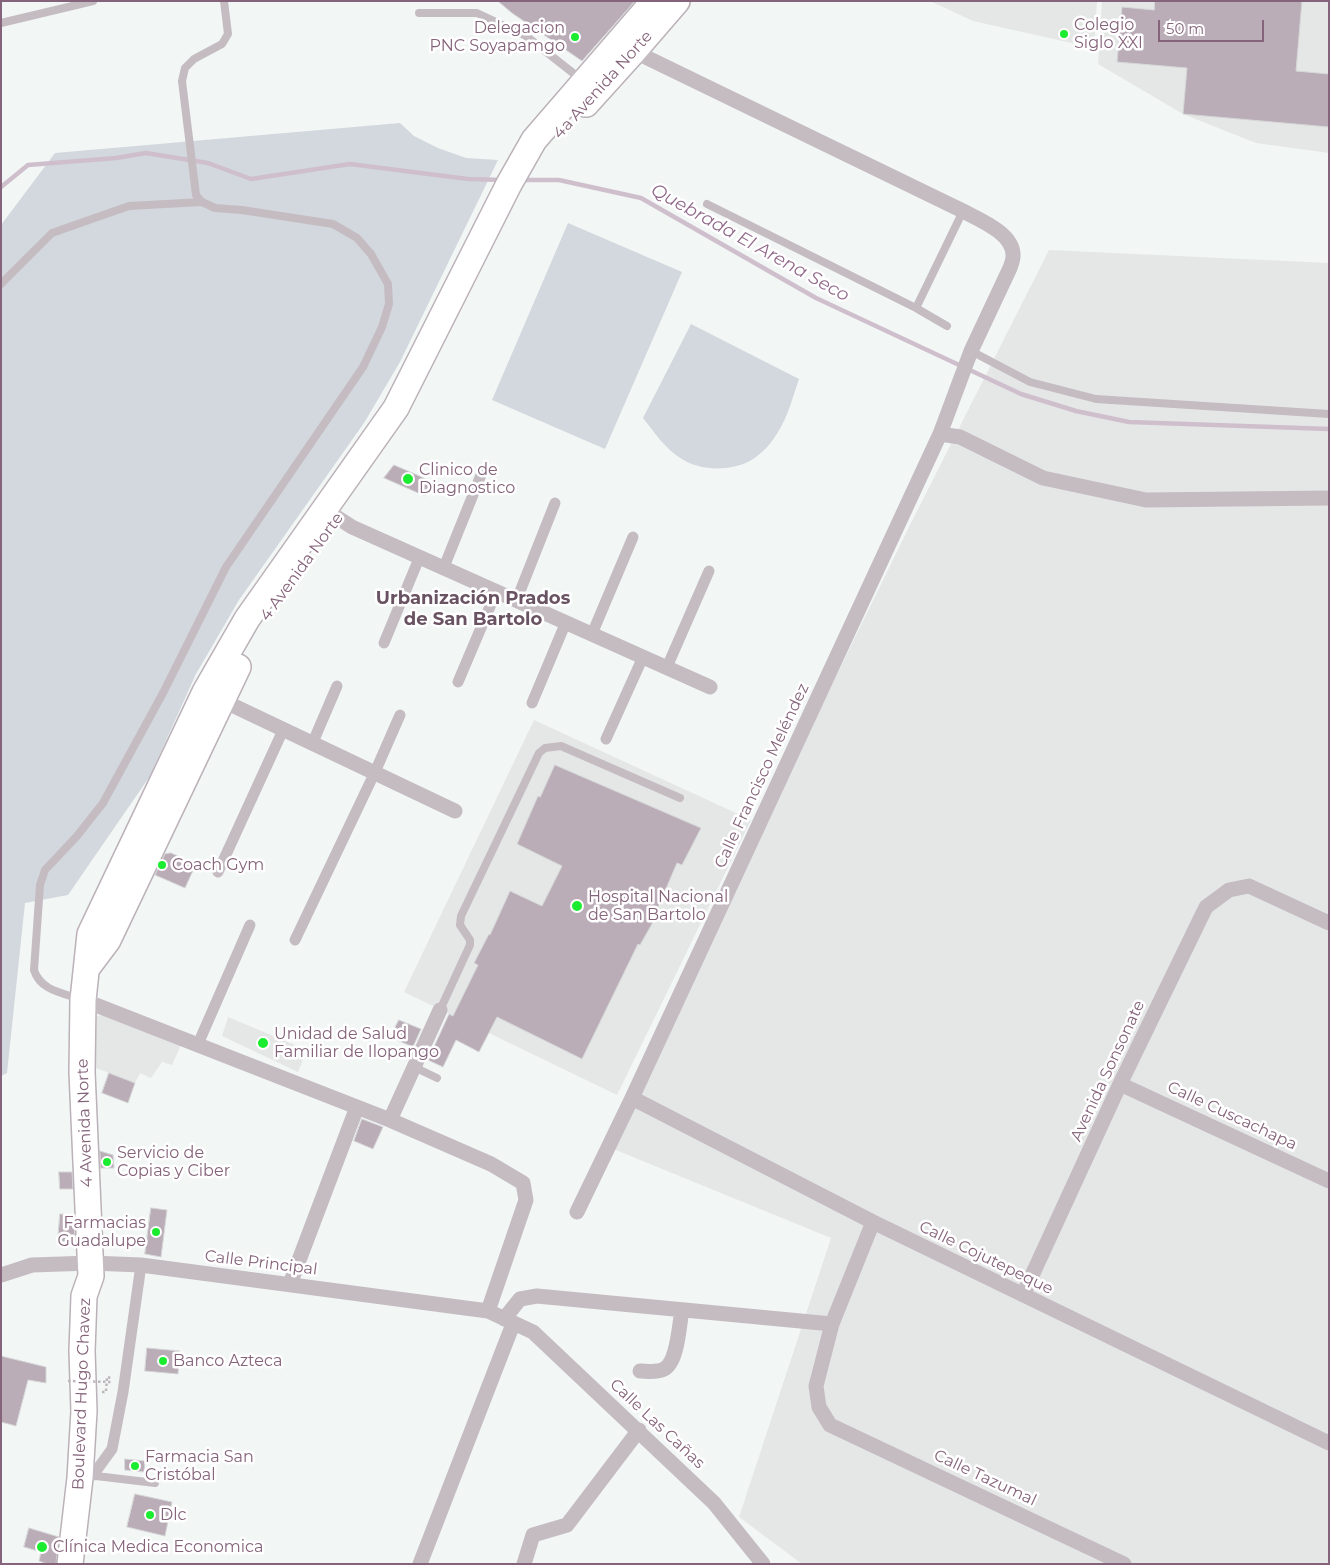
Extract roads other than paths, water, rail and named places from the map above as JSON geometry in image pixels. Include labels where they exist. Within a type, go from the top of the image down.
[{"type":"main road","name":"4a Avenida Norte","points":[[625,47],[654,1]]},
{"type":"main road","name":"4a Avenida Norte","points":[[520,179],[548,146],[590,86],[625,47],[677,1]]},
{"type":"main road","name":"4 Avenida Norte","points":[[91,1270],[82,1072],[85,970],[108,940],[214,696],[331,514],[409,417],[520,179]]},
{"type":"main road","name":"Boulevard Hugo Chavez","points":[[84,1564],[94,1505],[77,1351],[84,1296],[91,1270]]},
{"type":"main road","name":"Boulevard Hugo Chavez","points":[[70,1564],[91,1475],[100,1298],[91,1270]]},
{"type":"street","points":[[625,47],[963,210]]},
{"type":"street","name":"Calle Francisco Meléndez","points":[[576,1212],[632,1098],[940,434],[969,355],[1010,268],[1014,256],[1004,235],[963,210]]},
{"type":"street","points":[[940,434],[960,437],[1043,478],[1146,500],[1329,498]]},
{"type":"street","points":[[444,567],[483,470]]},
{"type":"street","points":[[517,600],[556,503]]},
{"type":"street","points":[[331,514],[444,567],[710,686]]},
{"type":"street","points":[[592,634],[633,537]]},
{"type":"street","points":[[384,642],[420,556]]},
{"type":"street","points":[[667,667],[709,571]]},
{"type":"street","points":[[458,682],[496,590]]},
{"type":"street","points":[[532,703],[566,622]]},
{"type":"street","points":[[606,739],[643,657]]},
{"type":"street","points":[[313,742],[337,686]]},
{"type":"street","points":[[214,696],[455,811]]},
{"type":"street","points":[[294,940],[375,772],[400,715]]},
{"type":"street","points":[[218,872],[284,728]]},
{"type":"street","name":"Avenida Sonsonate","points":[[1023,1295],[1120,1084],[1206,907],[1228,890],[1249,886],[1329,923]]},
{"type":"street","points":[[198,1044],[250,925]]},
{"type":"street","points":[[83,1000],[390,1120],[491,1164],[523,1183],[526,1200],[488,1311]]},
{"type":"street","points":[[390,1120],[440,1010]]},
{"type":"street","name":"Calle Cuscachapa","points":[[1120,1084],[1329,1181]]},
{"type":"street","name":"Calle Cojutepeque","points":[[632,1098],[873,1222],[1329,1443]]},
{"type":"street","points":[[290,1284],[357,1107]]},
{"type":"street","points":[[420,1564],[509,1321],[520,1299],[537,1296],[832,1324],[873,1222]]},
{"type":"street","name":"Calle Principal","points":[[1,1275],[32,1265],[91,1270],[141,1265],[488,1311],[509,1321]]},
{"type":"street","points":[[91,1475],[112,1449],[123,1392],[141,1265]]},
{"type":"street","points":[[640,1371],[654,1372],[664,1369],[671,1361],[675,1351],[682,1310]]},
{"type":"street","name":"Calle Las Cañas","points":[[509,1321],[533,1332],[639,1430],[714,1503],[763,1564]]},
{"type":"street","name":"Calle Tazumal","points":[[832,1324],[816,1386],[819,1407],[830,1425],[1124,1564]]},
{"type":"street","points":[[524,1564],[534,1535],[567,1525],[639,1430]]},
{"type":"lane","points":[[1,24],[93,1]]},
{"type":"lane","points":[[83,1000],[44,986],[37,979],[34,970],[40,885],[45,870],[77,836],[103,803],[164,693],[226,567],[363,367],[382,327],[389,304],[388,284],[371,254],[357,238],[333,224],[242,210],[215,208],[202,202],[196,195],[182,82],[185,68],[194,59],[222,44],[228,34],[224,1]]},
{"type":"lane","points":[[419,13],[477,13],[526,36],[590,86]]},
{"type":"lane","points":[[1,284],[52,233],[129,206],[202,202]]},
{"type":"lane","points":[[707,204],[916,308],[947,326]]},
{"type":"lane","points":[[916,308],[963,210]]},
{"type":"lane","points":[[969,355],[1030,382],[1096,399],[1329,414]]},
{"type":"lane","points":[[440,1010],[470,945],[470,940],[463,931],[460,921],[539,753],[545,748],[561,746],[680,798]]},
{"type":"lane","points":[[414,1067],[437,1078]]},
{"type":"lane","points":[[91,1475],[155,1483]]},
{"type":"waterway","name":"Quebrada El Arena Seco","points":[[1,187],[28,165],[116,158],[146,153],[208,163],[251,179],[350,164],[468,179],[503,180]]},
{"type":"waterway","name":"Quebrada El Arena Seco","points":[[521,180],[559,180],[641,198],[816,298],[1021,394],[1076,411],[1129,422],[1329,429]]},
{"type":"place","name":"Colegio Siglo XXI","points":[[1064,34]]},
{"type":"place","name":"Delegacion PNC Soyapamgo","points":[[575,37]]},
{"type":"place","name":"Clinico de Diagnostico","points":[[408,479]]},
{"type":"place","name":"Coach Gym","points":[[162,865]]},
{"type":"place","name":"Hospital Nacional de San Bartolo","points":[[577,906]]},
{"type":"place","name":"Unidad de Salud Familiar de Ilopango","points":[[263,1043]]},
{"type":"place","name":"Servicio de Copias y Ciber","points":[[107,1162]]},
{"type":"place","name":"Farmacias Guadalupe","points":[[156,1232]]},
{"type":"place","name":"Banco Azteca","points":[[163,1361]]},
{"type":"place","name":"Farmacia San Cristóbal","points":[[135,1466]]},
{"type":"place","name":"Dlc","points":[[150,1515]]},
{"type":"place","name":"Clínica Medica Economica","points":[[42,1547]]},
{"type":"district","name":"Urbanización Prados de San Bartolo","points":[[473,609]]}]
